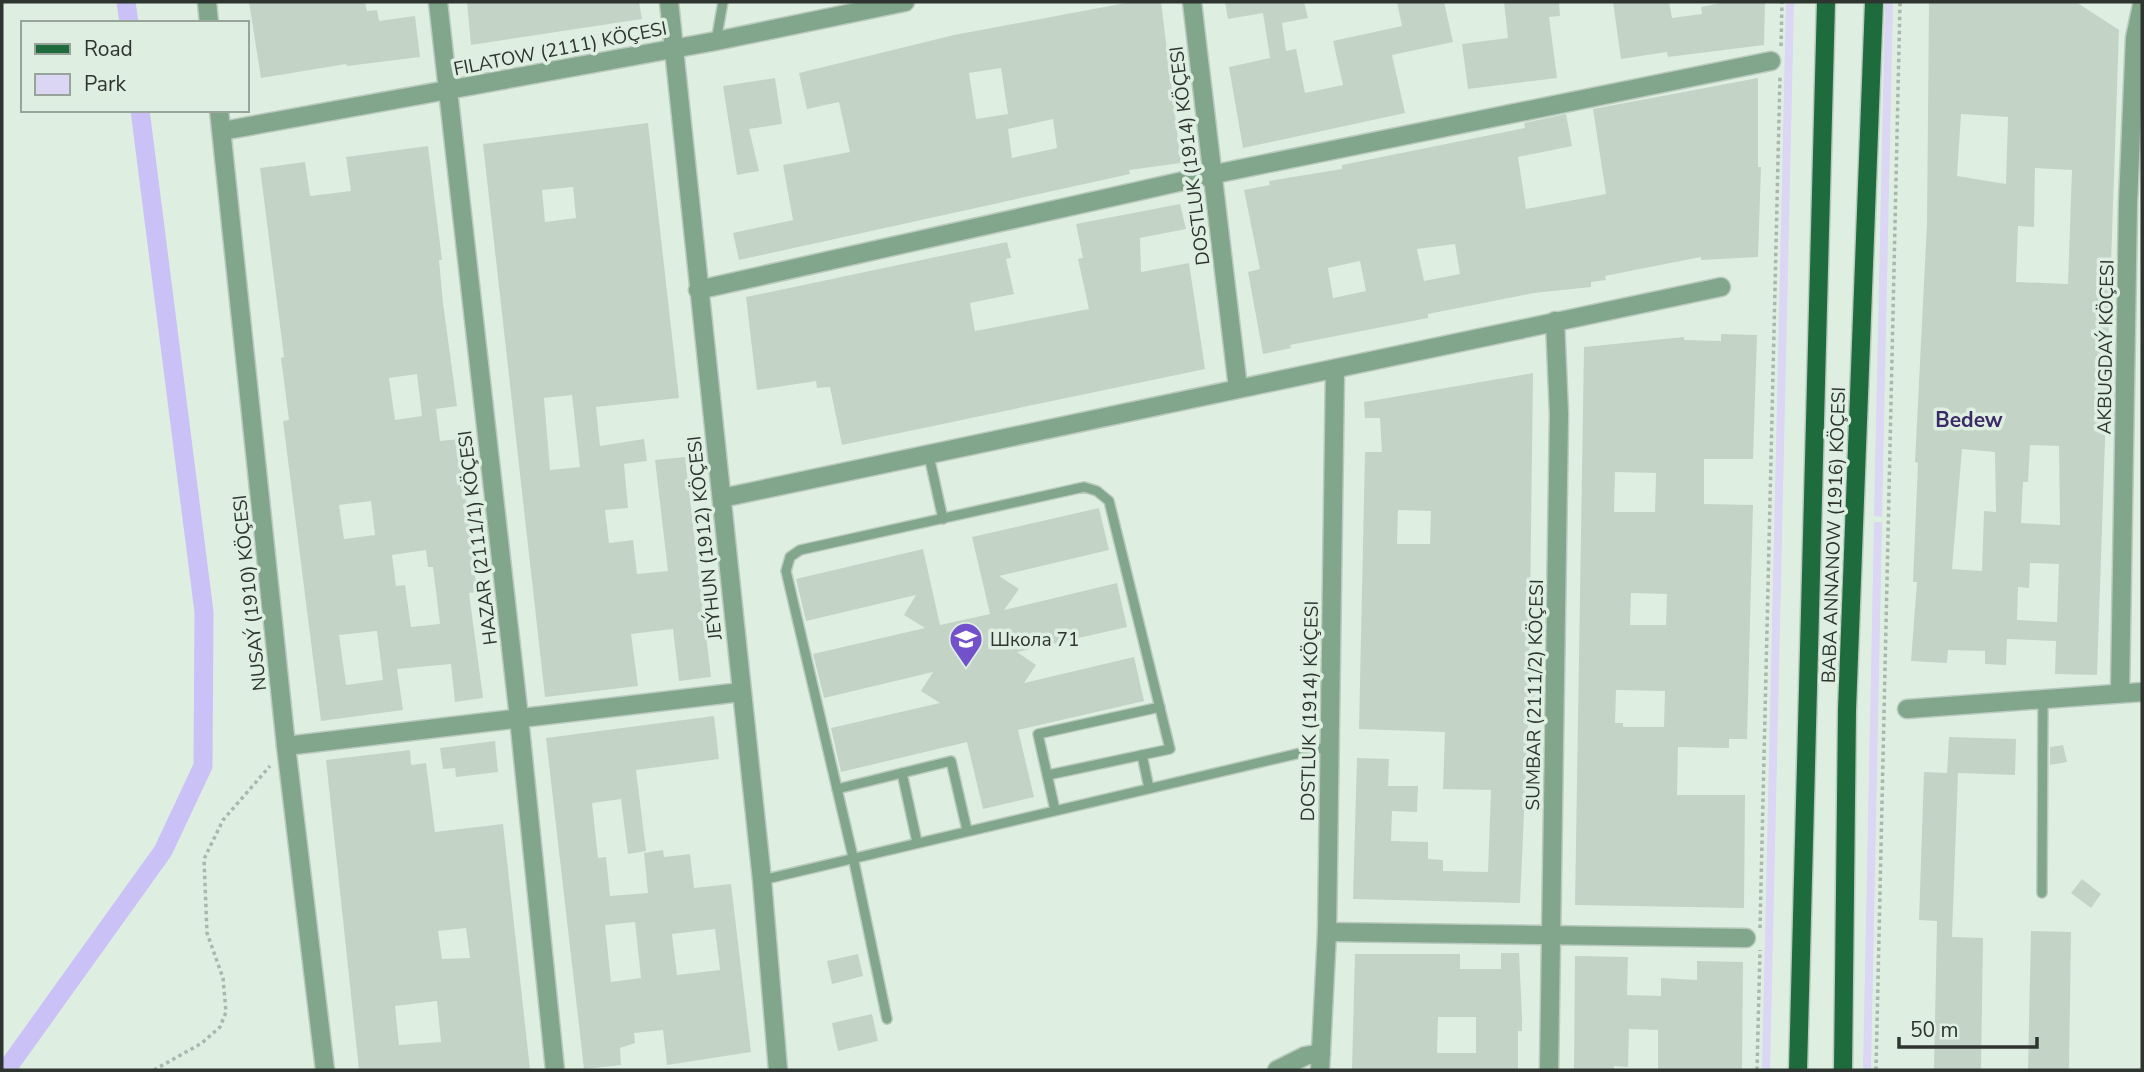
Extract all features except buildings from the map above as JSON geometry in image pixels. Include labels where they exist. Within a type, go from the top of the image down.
[{"type":"main road","name":"BABA ANNANOW (1916) KÖÇESI","points":[[1798,1070],[1826,2]]},
{"type":"main road","name":"BABA ANNANOW (1916) KÖÇESI","points":[[1843,1070],[1847,710],[1874,2]]},
{"type":"street","points":[[206,2],[209,21]]},
{"type":"street","name":"HAZAR (2111/1) KÖÇESI","points":[[438,2],[519,718],[555,1070]]},
{"type":"street","name":"JEÝHUN (1912) KÖÇESI","points":[[669,2],[762,880],[776,1070]]},
{"type":"street","name":"FILATOW (2111) KÖÇESI","points":[[222,131],[716,41],[878,5],[905,2]]},
{"type":"street","name":"DOSTLUK (1914) KÖÇESI","points":[[1192,2],[1210,175],[1238,388]]},
{"type":"street","name":"AKBUGDAÝ KÖÇESI","points":[[2120,692],[2128,191],[2135,38],[2141,4]]},
{"type":"street","points":[[698,290],[1210,175],[1777,62]]},
{"type":"street","name":"NUSAÝ (1910) KÖÇESI","points":[[219,112],[286,746],[325,1070]]},
{"type":"street","points":[[722,498],[1721,287]]},
{"type":"street","name":"SUMBAR (2111/2) KÖÇESI","points":[[1549,1070],[1559,414],[1555,321]]},
{"type":"street","name":"DOSTLUK (1914) KÖÇESI","points":[[1321,1062],[1327,932],[1335,370]]},
{"type":"street","points":[[286,746],[741,692]]},
{"type":"street","points":[[1907,709],[2142,692]]},
{"type":"street","points":[[1327,932],[1746,938]]},
{"type":"street","points":[[1277,1070],[1305,1056],[1321,1062]]},
{"type":"lane","points":[[716,41],[723,2]]},
{"type":"lane","points":[[929,456],[943,519]]},
{"type":"lane","points":[[887,1018],[853,857],[786,571],[790,557],[800,550],[1084,487],[1109,501],[1170,749],[1048,775]]},
{"type":"lane","points":[[2042,892],[2043,699]]},
{"type":"lane","points":[[1055,810],[1038,734],[1160,707]]},
{"type":"lane","points":[[762,880],[1330,746]]},
{"type":"lane","points":[[1142,755],[1149,788]]},
{"type":"lane","points":[[837,789],[951,761],[967,830]]},
{"type":"lane","points":[[902,773],[917,842]]},
{"type":"path","points":[[1757,1070],[1777,62],[1782,2]]},
{"type":"path","points":[[1876,1070],[1900,2]]},
{"type":"path","points":[[154,1070],[202,1043],[220,1027],[226,1012],[223,978],[207,933],[204,859],[223,820],[286,746]]},
{"type":"green space","points":[[1786,2],[1794,2],[1770,1070],[1762,1070]]},
{"type":"green space","points":[[1885,2],[1893,2],[1882,517],[1874,516]]},
{"type":"green space","points":[[1874,522],[1882,522],[1871,1070],[1863,1070]]},
{"type":"waterway","points":[[126,2],[129,21]]},
{"type":"waterway","points":[[6,1070],[163,851],[203,766],[204,612],[140,112]]},
{"type":"place","name":"Школа 71","points":[[966,669]]},
{"type":"district","name":"Bedew","points":[[1969,420]]}]
